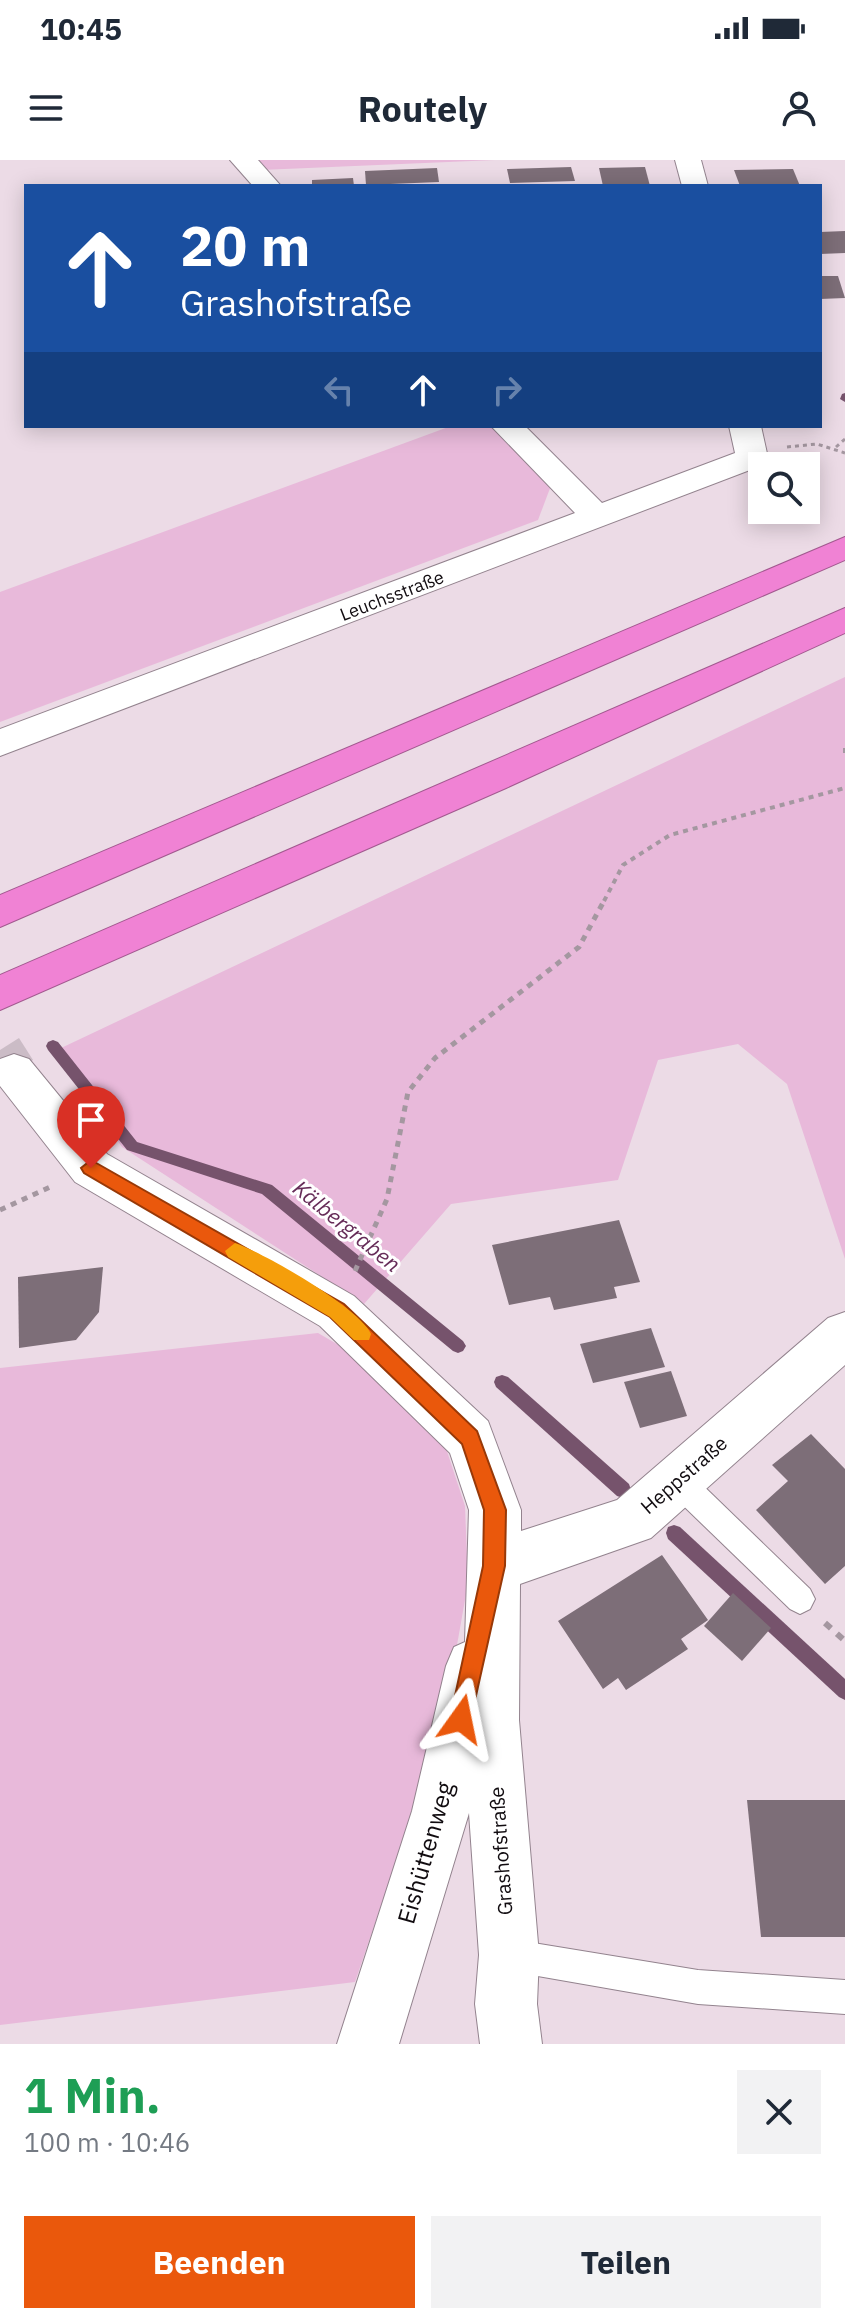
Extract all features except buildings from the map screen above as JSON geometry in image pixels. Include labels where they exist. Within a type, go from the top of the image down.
[{"type":"highway","points":[[0,912],[845,547]]},
{"type":"highway","points":[[0,993],[507,772],[845,619]]},
{"type":"street","points":[[243,160],[266,184]]},
{"type":"street","points":[[688,160],[694,184]]},
{"type":"street","points":[[509,428],[598,518]]},
{"type":"street","name":"Leuchsstraße","points":[[0,743],[752,458],[745,428]]},
{"type":"street","name":"Grashofstraße","points":[[14,1072],[91,1168],[337,1311],[470,1438],[495,1510],[491,1720],[509,1955],[506,2004],[511,2044]]},
{"type":"street","name":"Heppstraße","points":[[494,1566],[633,1520],[845,1334]]},
{"type":"street","name":"Eishüttenweg","points":[[368,2044],[441,1811],[494,1566]]},
{"type":"lane","points":[[678,1481],[800,1599]]},
{"type":"lane","points":[[509,1955],[698,1987],[845,1997]]},
{"type":"path","points":[[845,439],[836,447],[845,453]]},
{"type":"path","points":[[845,748],[845,756]]},
{"type":"path","points":[[350,1281],[387,1199],[408,1092],[435,1058],[579,947],[623,865],[670,835],[845,788]]},
{"type":"shaded area","points":[[252,160],[495,160],[261,170]]},
{"type":"shaded area","points":[[446,428],[494,428],[552,483],[538,520],[0,722],[0,592]]},
{"type":"shaded area","points":[[845,677],[845,1259],[787,1084],[738,1044],[658,1060],[618,1180],[451,1204],[364,1304],[122,1147],[88,1100],[59,1049]]},
{"type":"shaded area","points":[[318,1333],[378,1368],[441,1433],[465,1506],[468,1583],[443,1724],[355,1982],[0,2025],[0,1368]]},
{"type":"waterway","name":"Kälbergraben","points":[[53,1046],[132,1146],[267,1189],[458,1346]]},
{"type":"waterway","name":"Kälbergraben","points":[[502,1382],[623,1490]]},
{"type":"waterway","name":"Kälbergraben","points":[[674,1533],[845,1691]]},
{"type":"tunnel","points":[[0,1050],[14,1072]]},
{"type":"slow traffic","points":[[235,1251],[337,1311],[361,1334]]},
{"type":"route","points":[[91,1168],[337,1311],[470,1438],[495,1510],[494,1566],[461,1719]]}]
